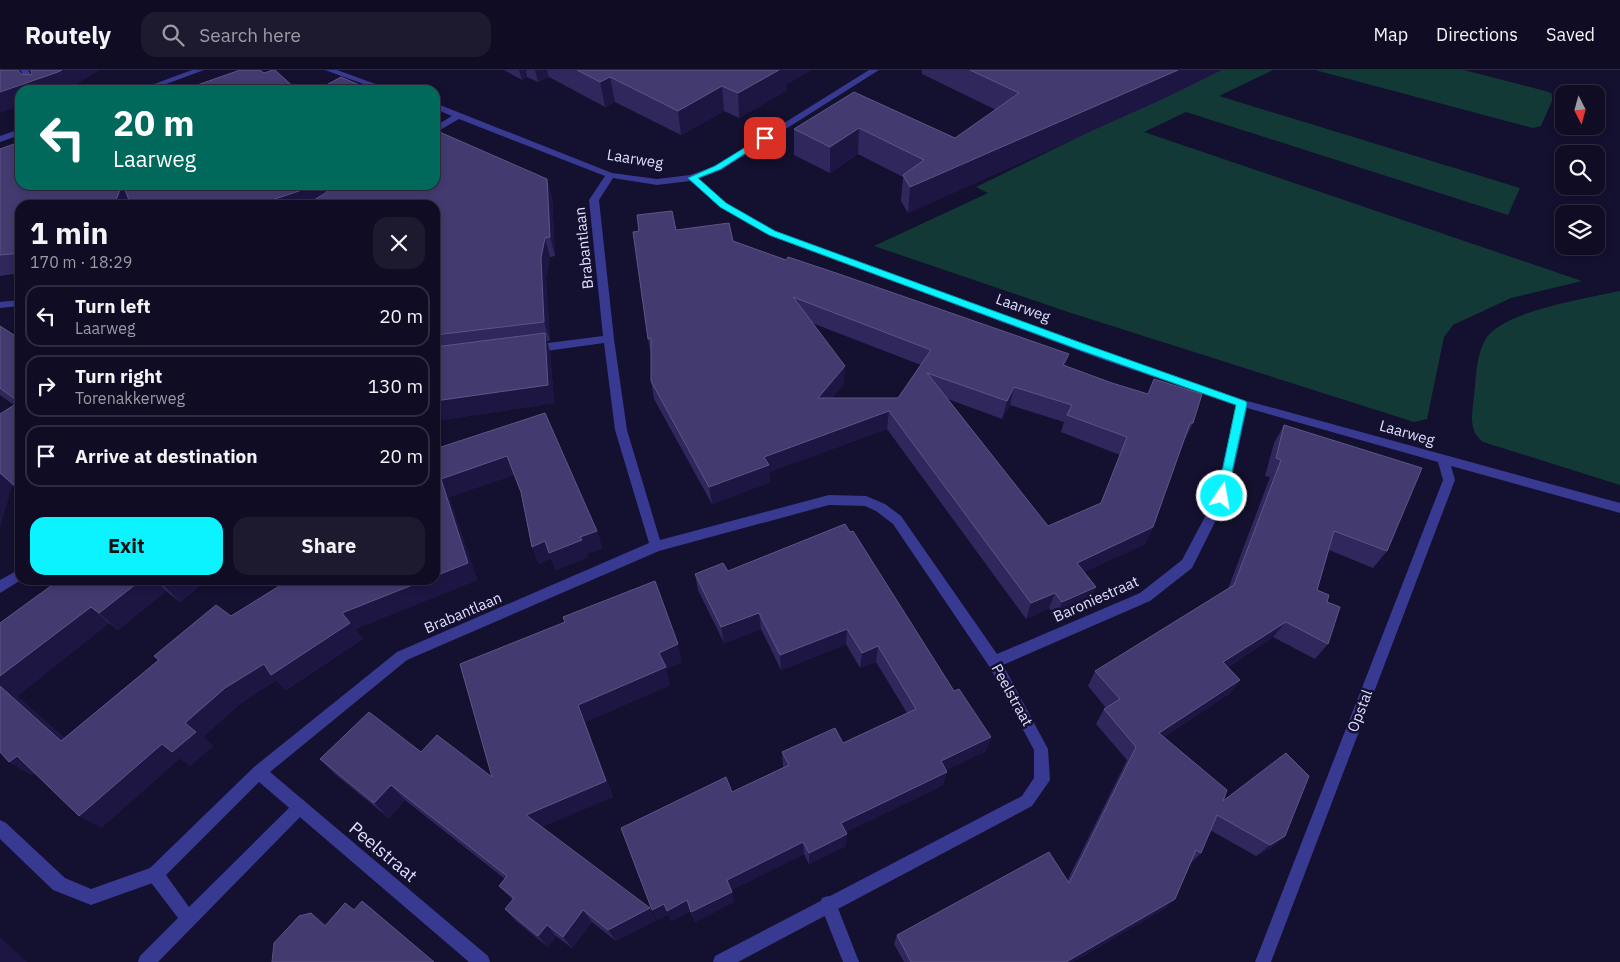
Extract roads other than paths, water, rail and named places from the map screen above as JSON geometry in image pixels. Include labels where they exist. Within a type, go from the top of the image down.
[{"type":"street","points":[[24,70],[34,85]]},
{"type":"street","points":[[156,85],[200,70]]},
{"type":"street","points":[[329,70],[373,85]]},
{"type":"street","points":[[692,178],[718,168],[875,70]]},
{"type":"street","name":"Laarweg","points":[[440,108],[610,175],[657,182],[692,178],[723,205],[772,233],[1084,348],[1242,403],[1620,508]]},
{"type":"street","points":[[440,127],[460,114]]},
{"type":"street","points":[[0,139],[15,134]]},
{"type":"street","name":"Brabantlaan","points":[[0,828],[59,884],[91,897],[155,874],[259,772],[402,656],[656,546],[622,430],[609,339],[594,200],[610,175]]},
{"type":"street","points":[[0,306],[15,304]]},
{"type":"street","points":[[522,350],[609,339]]},
{"type":"street","name":"Baroniestraat","points":[[994,662],[1145,597],[1187,564],[1222,496],[1242,403]]},
{"type":"street","name":"Opstal","points":[[1264,962],[1449,480],[1442,459]]},
{"type":"street","name":"Peelstraat","points":[[656,546],[829,500],[855,498],[881,507],[897,520],[994,662],[1041,749],[1042,780],[1027,801],[828,904],[721,962]]},
{"type":"street","points":[[0,587],[15,577]]},
{"type":"street","name":"Peelstraat","points":[[259,772],[482,962]]},
{"type":"street","points":[[146,962],[299,808]]},
{"type":"street","points":[[155,874],[189,920]]},
{"type":"street","points":[[828,904],[851,962]]}]
